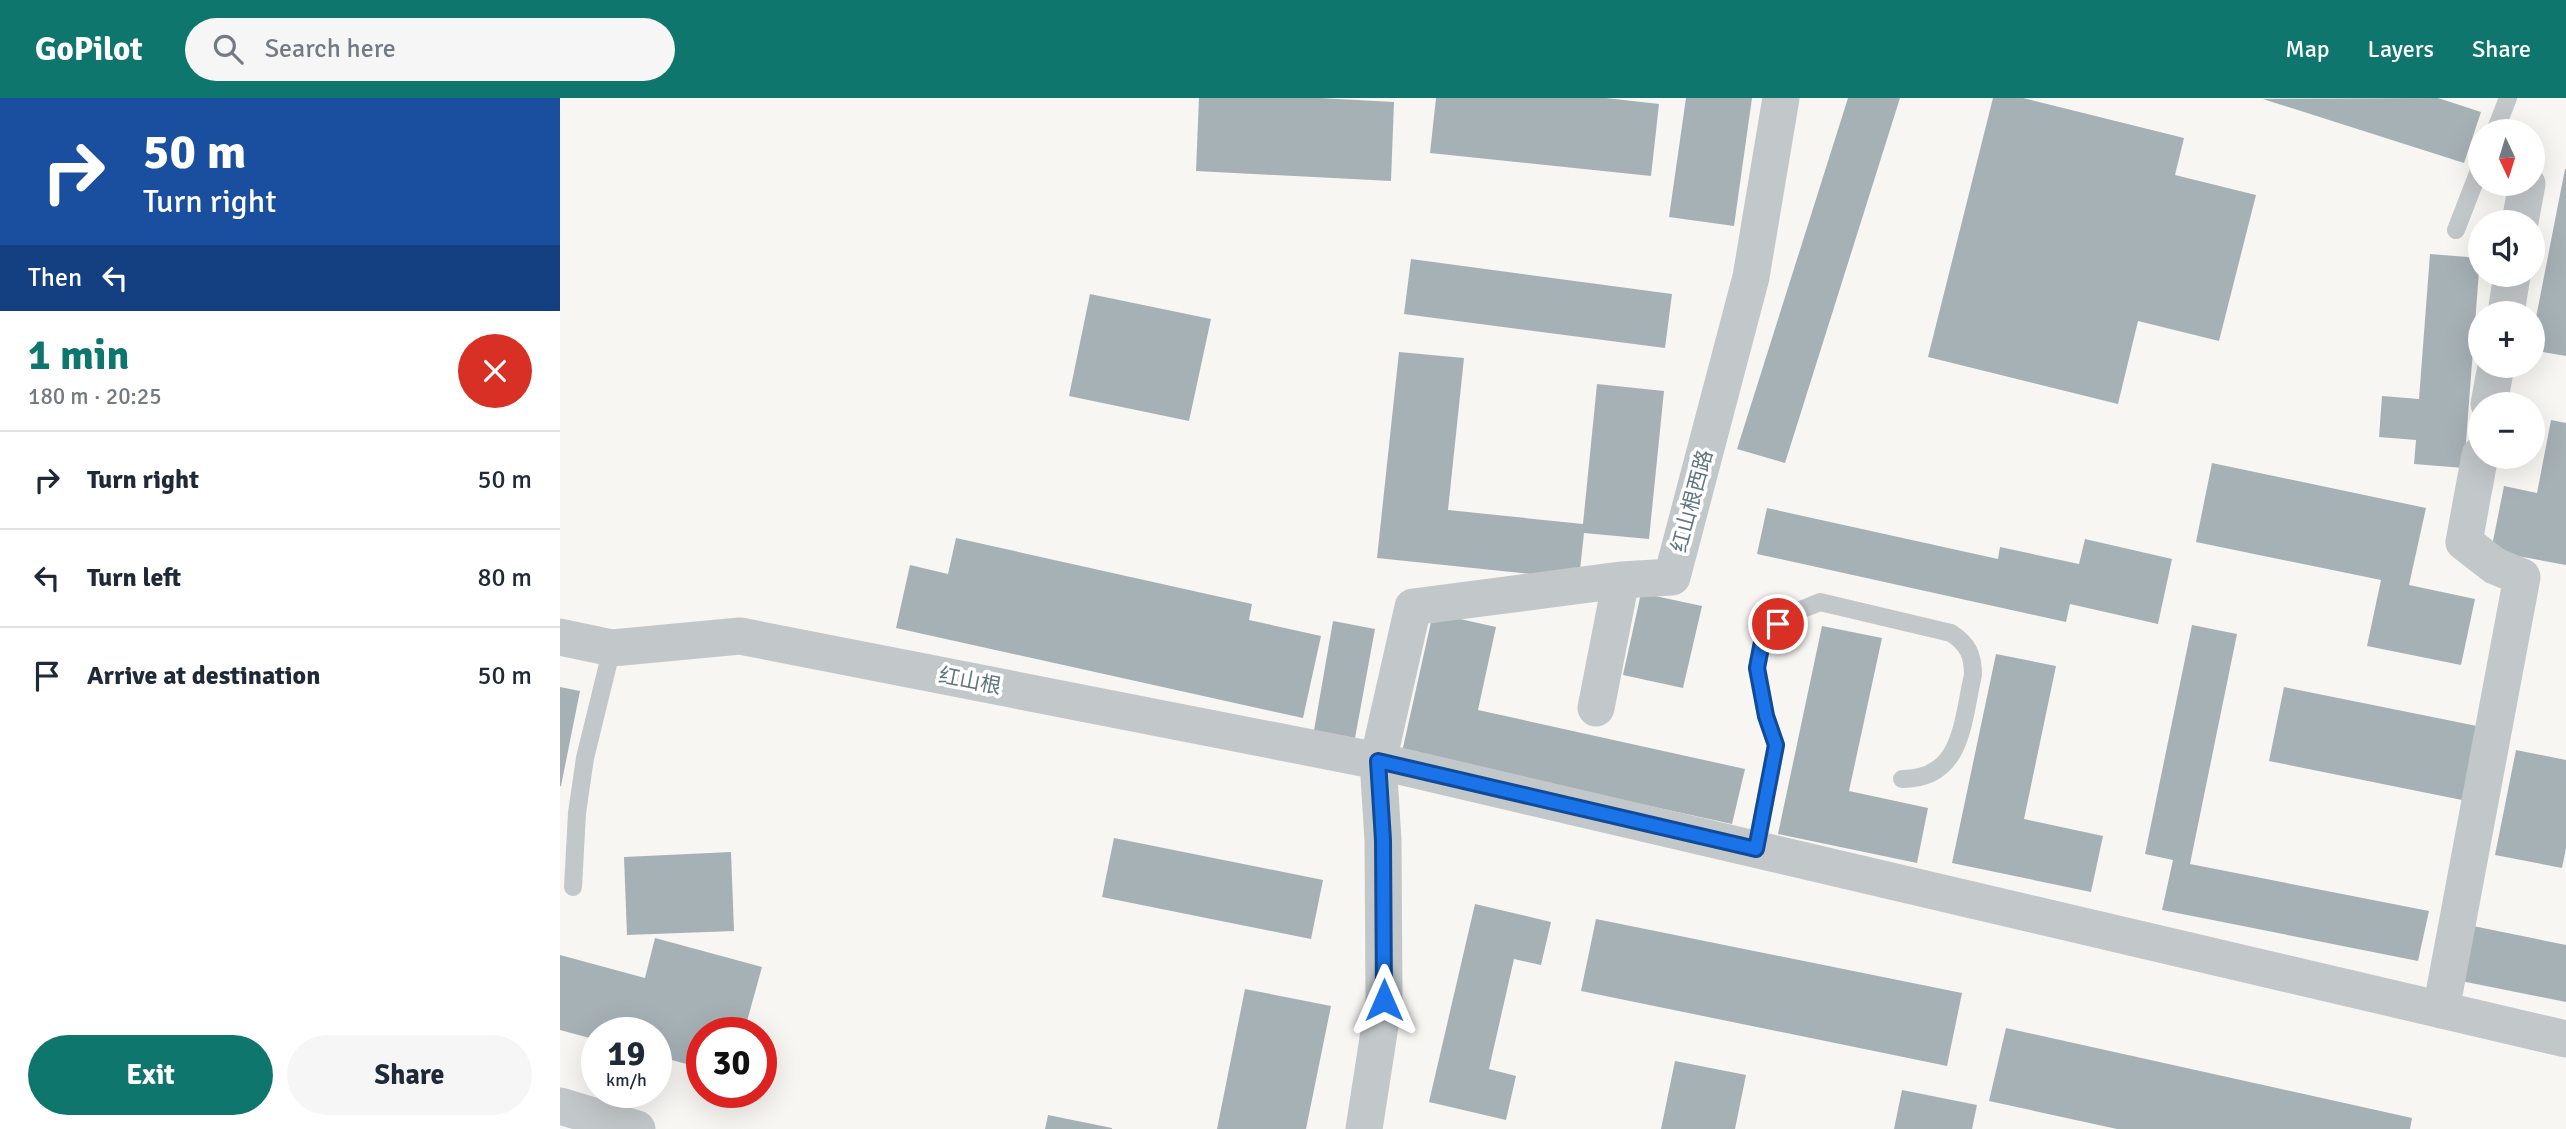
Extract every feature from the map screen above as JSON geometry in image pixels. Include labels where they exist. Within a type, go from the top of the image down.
[{"type":"street","name":"红山根西路","points":[[1378,761],[1413,607],[1620,580],[1672,577],[1751,277],[1781,98]]},
{"type":"street","points":[[2441,1010],[2522,577],[2495,566],[2464,542],[2477,469]]},
{"type":"street","points":[[1596,708],[1620,580]]},
{"type":"street","name":"红山根","points":[[560,636],[612,648],[740,636],[1378,761],[2566,1040]]},
{"type":"street","points":[[1364,1129],[1384,1000],[1383,840],[1378,761]]},
{"type":"street","points":[[560,1106],[637,1129]]},
{"type":"lane","points":[[2500,119],[2508,98]]},
{"type":"lane","points":[[2456,230],[2469,196]]},
{"type":"lane","points":[[1756,849],[1776,745],[1766,716],[1757,668],[1762,642],[1778,624],[1798,611],[1820,602],[1951,633],[1962,640],[1969,650],[1973,675],[1954,753],[1945,765],[1932,774],[1917,779],[1902,779]]},
{"type":"lane","points":[[573,887],[577,813],[585,758],[612,648]]},
{"type":"building","points":[[1199,98],[1320,98],[1394,102],[1391,181],[1196,171]]},
{"type":"building","points":[[1436,98],[1606,98],[1659,104],[1651,176],[1430,153]]},
{"type":"building","points":[[1686,98],[1752,98],[1734,226],[1669,217]]},
{"type":"building","points":[[1848,98],[1900,98],[1785,463],[1737,449]]},
{"type":"building","points":[[1993,98],[2023,98],[2184,138],[2175,175],[2256,195],[2219,341],[2138,321],[2118,404],[1928,357]]},
{"type":"building","points":[[2438,98],[2481,112],[2479,119],[2468,119],[2468,151],[2464,163],[2263,99]]},
{"type":"building","points":[[2566,169],[2566,356],[2545,352],[2545,301],[2539,301],[2542,287],[2545,287],[2545,271]]},
{"type":"building","points":[[2430,254],[2468,257],[2468,287],[2478,287],[2477,301],[2468,301],[2468,378],[2471,378],[2464,468],[2414,464],[2416,440],[2379,437],[2382,396],[2419,399]]},
{"type":"building","points":[[1411,259],[1672,294],[1665,348],[1404,314]]},
{"type":"building","points":[[1090,294],[1211,319],[1189,421],[1069,396]]},
{"type":"building","points":[[1399,352],[1464,358],[1448,510],[1583,524],[1597,384],[1664,391],[1649,539],[1584,533],[1579,579],[1377,558]]},
{"type":"building","points":[[2551,420],[2566,423],[2566,565],[2491,551],[2504,486],[2537,493],[2542,469],[2545,469],[2545,451]]},
{"type":"building","points":[[2212,463],[2426,508],[2409,585],[2475,599],[2461,665],[2367,646],[2381,580],[2196,542]]},
{"type":"building","points":[[1767,508],[1998,559],[2000,547],[2079,564],[2085,539],[2172,559],[2158,624],[2070,604],[2066,622],[1757,554]]},
{"type":"building","points":[[956,538],[1252,604],[1249,620],[1321,636],[1303,718],[896,628],[910,565],[948,574]]},
{"type":"building","points":[[1641,593],[1702,606],[1683,688],[1623,675]]},
{"type":"building","points":[[1433,613],[1496,627],[1478,710],[1745,769],[1732,824],[1402,752]]},
{"type":"building","points":[[1333,621],[1375,629],[1353,749],[1312,742]]},
{"type":"building","points":[[2192,625],[2237,634],[2190,864],[2429,911],[2418,961],[2162,910],[2173,860],[2145,854]]},
{"type":"building","points":[[1822,626],[1882,638],[1849,791],[1928,808],[1917,863],[1778,834]]},
{"type":"building","points":[[1996,654],[2056,666],[2024,819],[2103,836],[2091,892],[1952,863]]},
{"type":"building","points":[[560,687],[580,691],[561,786],[560,786]]},
{"type":"building","points":[[2284,687],[2477,726],[2462,800],[2269,761]]},
{"type":"building","points":[[2516,750],[2566,760],[2566,848],[2562,868],[2495,855]]},
{"type":"building","points":[[1114,838],[1323,880],[1311,939],[1102,897]]},
{"type":"building","points":[[731,852],[734,931],[627,935],[624,857]]},
{"type":"building","points":[[1475,904],[1551,922],[1541,965],[1514,959],[1489,1069],[1516,1076],[1506,1120],[1429,1102]]},
{"type":"building","points":[[1596,919],[1962,993],[1947,1066],[1581,991]]},
{"type":"building","points":[[2468,925],[2566,945],[2566,1002],[2456,980]]},
{"type":"building","points":[[655,938],[762,967],[748,1017],[686,1017],[686,1064],[672,1060],[672,1017],[581,1017],[581,1036],[560,1030],[560,955],[645,978]]},
{"type":"building","points":[[1245,989],[1331,1006],[1306,1129],[1217,1129]]},
{"type":"building","points":[[2006,1028],[2412,1118],[2410,1129],[2117,1129],[1989,1101]]},
{"type":"building","points":[[1675,1061],[1746,1075],[1735,1129],[1661,1129]]},
{"type":"building","points":[[1902,1090],[1977,1105],[1972,1129],[1894,1129]]},
{"type":"building","points":[[1048,1115],[1112,1128],[1112,1129],[1045,1129]]},
{"type":"route","points":[[1384,1000],[1383,840],[1378,761],[1756,849],[1776,745],[1766,716],[1757,668],[1762,642],[1778,624]]}]
